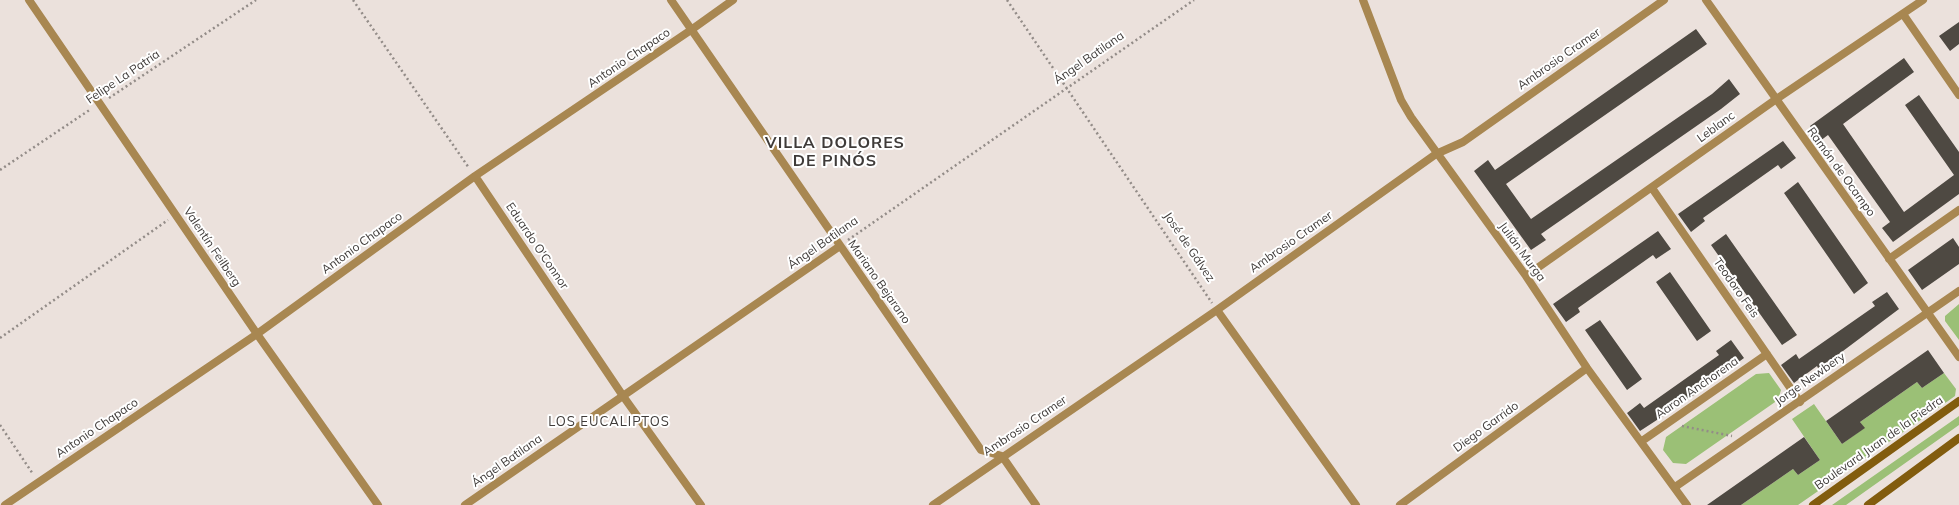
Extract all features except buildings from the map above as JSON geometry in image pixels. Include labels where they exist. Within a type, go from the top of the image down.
[{"type":"main road","name":"Boulevard Juan de la Piedra","points":[[1813,505],[1959,401]]},
{"type":"main road","points":[[1868,505],[1959,438]]},
{"type":"street","name":"Valentín Feilberg","points":[[29,0],[257,334],[378,505]]},
{"type":"street","name":"Mariano Bejarano","points":[[671,0],[981,450],[1002,456]]},
{"type":"street","name":"Antonio Chapaco","points":[[5,505],[257,334],[475,176],[733,0]]},
{"type":"street","name":"Julián Murga","points":[[1363,0],[1401,100],[1436,154],[1526,276],[1587,368],[1642,441],[1687,505]]},
{"type":"street","name":"Ambrosio Cramer","points":[[933,505],[1002,456],[1217,310],[1436,154],[1463,142],[1664,0]]},
{"type":"street","name":"Ramón de Ocampo","points":[[1706,0],[1775,100],[1959,357]]},
{"type":"street","name":"Leblanc","points":[[1526,276],[1775,100],[1923,0]]},
{"type":"street","points":[[1903,14],[1959,95]]},
{"type":"street","name":"Eduardo O'Connor","points":[[475,176],[623,396],[701,505]]},
{"type":"street","name":"Teodoro Feis","points":[[1652,188],[1800,402]]},
{"type":"street","points":[[1889,259],[1959,210]]},
{"type":"street","name":"Ángel Batilana","points":[[465,505],[840,246]]},
{"type":"street","name":"Jorge Newbery","points":[[1675,487],[1959,291]]},
{"type":"street","points":[[1217,310],[1356,505]]},
{"type":"street","name":"Aaron Anchorena","points":[[1642,441],[1767,354]]},
{"type":"street","name":"Diego Garrido","points":[[1400,505],[1587,368]]},
{"type":"street","points":[[1002,456],[1036,505]]},
{"type":"path","name":"Felipe La Patria","points":[[0,170],[256,0]]},
{"type":"path","points":[[353,0],[475,176]]},
{"type":"path","name":"José de Gálvez","points":[[1007,0],[1217,310]]},
{"type":"path","name":"Ángel Batilana","points":[[840,246],[1194,0]]},
{"type":"path","points":[[0,338],[175,215]]},
{"type":"path","points":[[1667,423],[1746,438]]},
{"type":"path","points":[[0,425],[39,483]]},
{"type":"green space","points":[[1959,304],[1959,340],[1945,321],[1945,316]]},
{"type":"green space","points":[[1769,373],[1781,390],[1778,400],[1686,464],[1673,463],[1663,450],[1666,437],[1756,374]]},
{"type":"green space","points":[[1944,373],[1956,389],[1955,396],[1798,505],[1741,505],[1793,469],[1798,475],[1820,460],[1792,419],[1814,404],[1842,444],[1864,428],[1860,422],[1917,382],[1922,388]]},
{"type":"green space","points":[[1959,416],[1959,425],[1846,505],[1832,505]]},
{"type":"district","name":"VILLA DOLORES DE PINÓS","points":[[835,152]]},
{"type":"district","name":"LOS EUCALIPTOS","points":[[609,422]]}]
